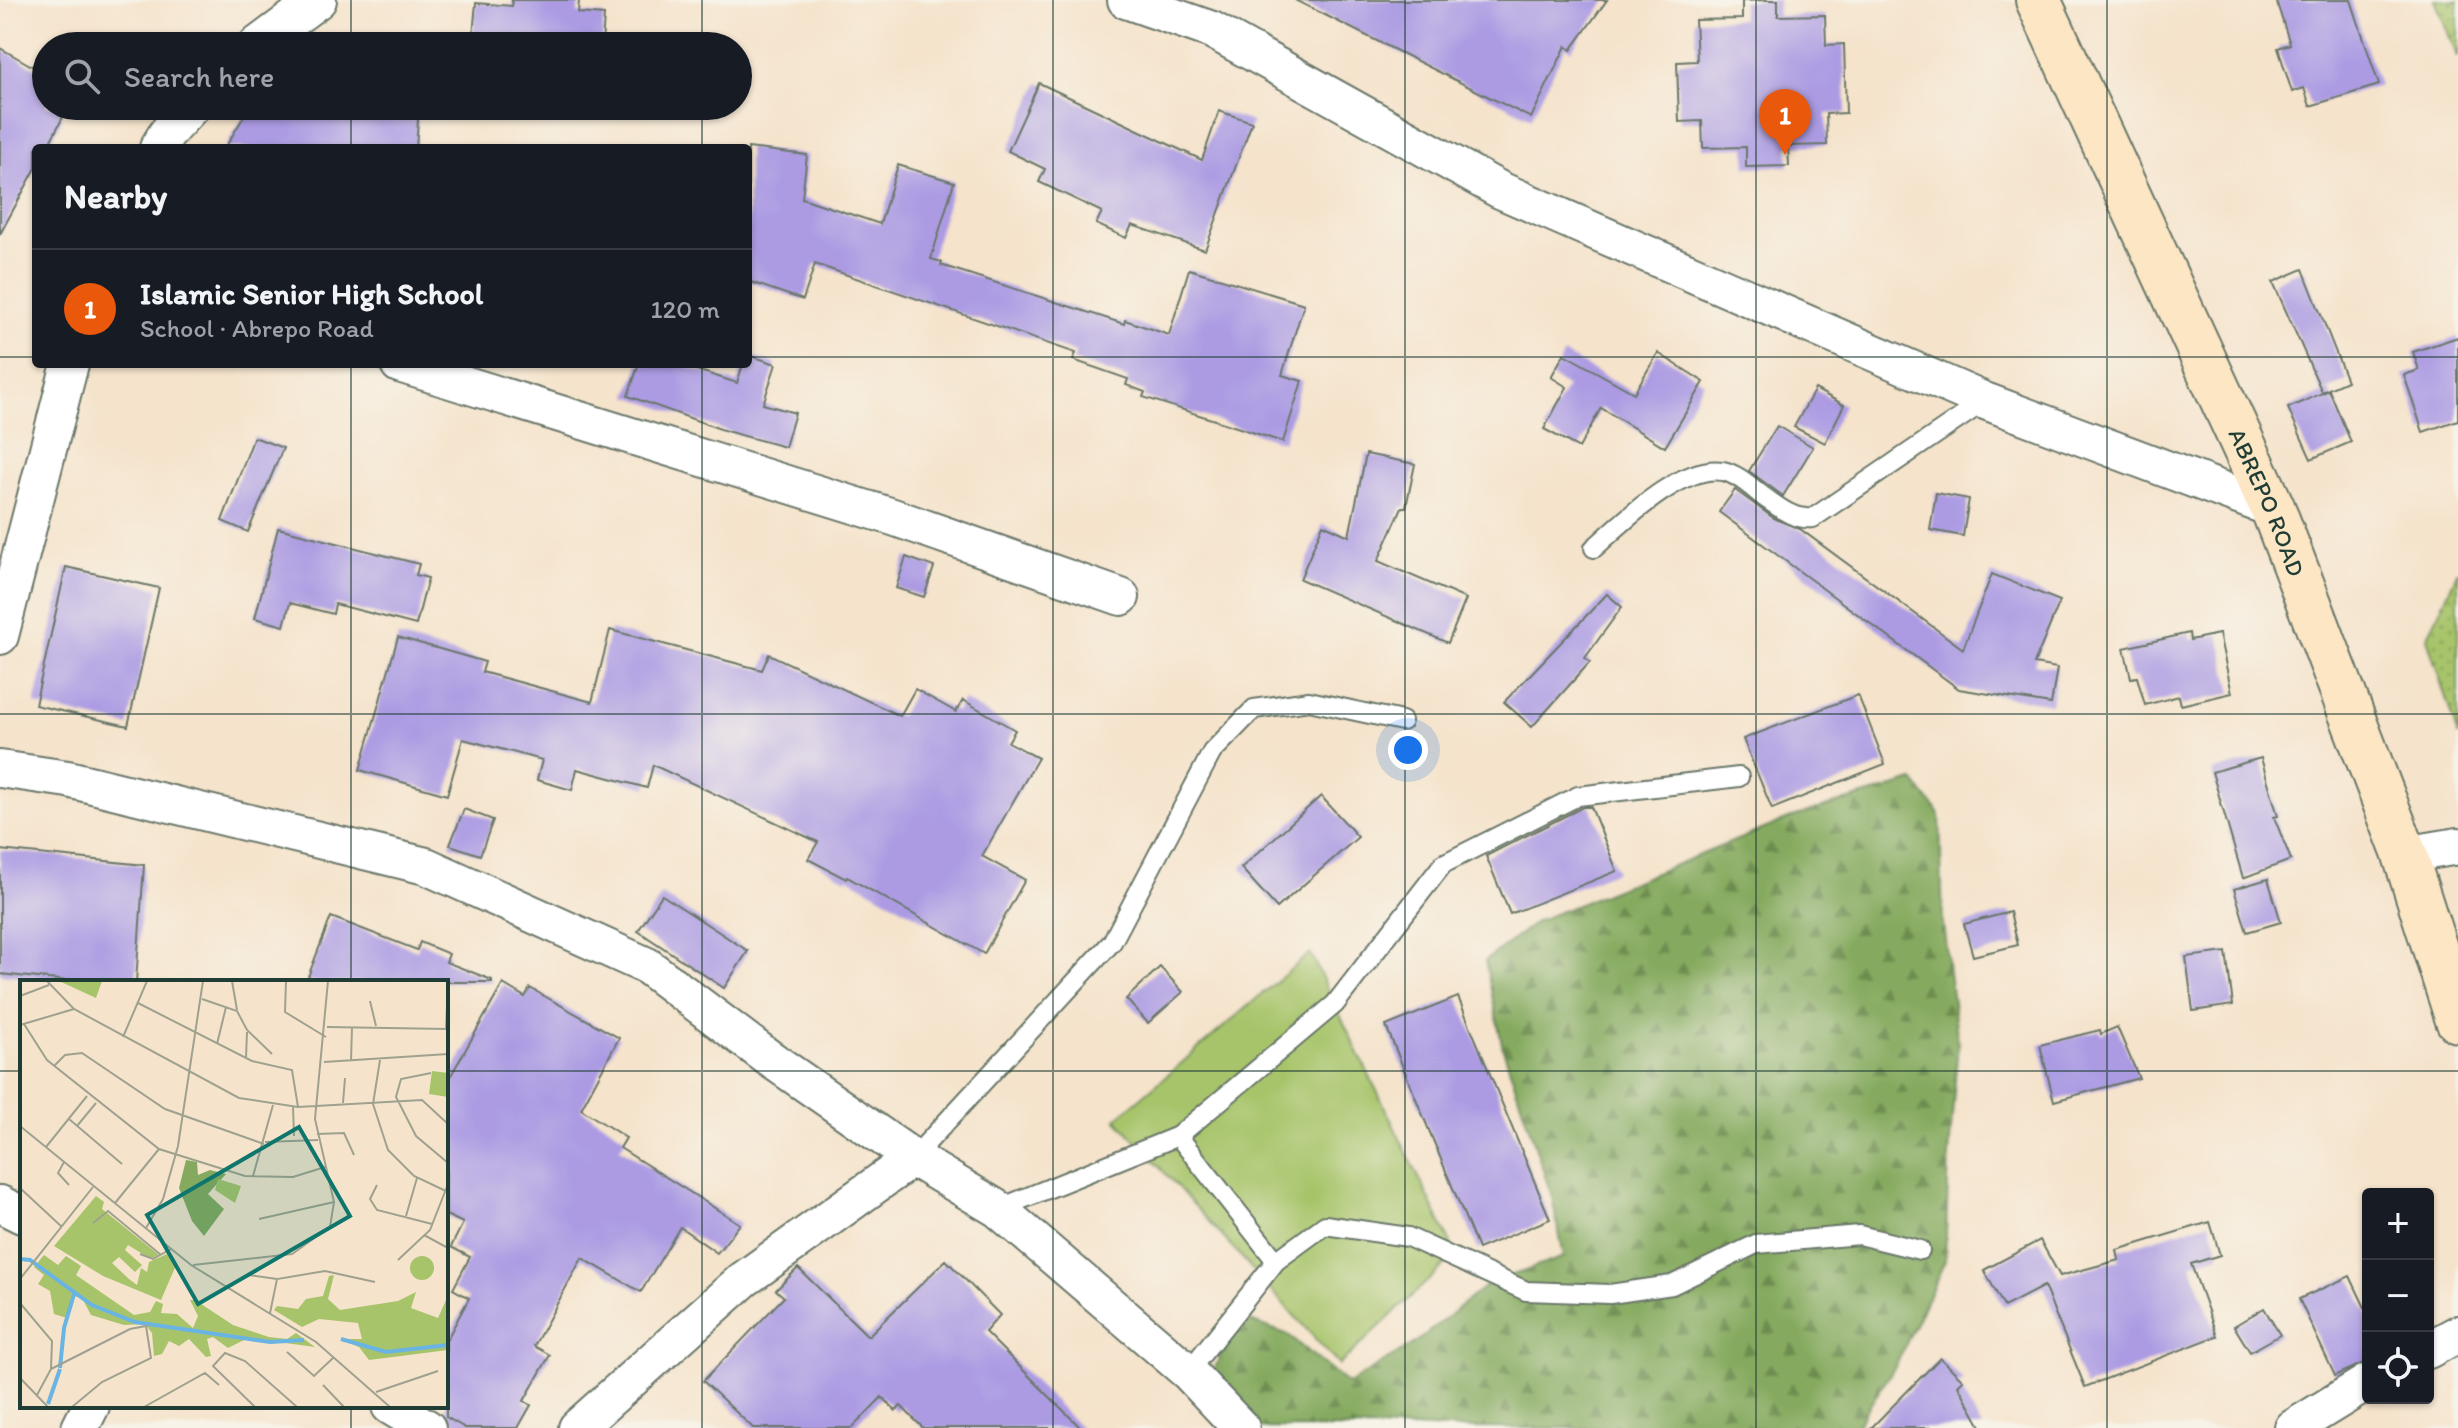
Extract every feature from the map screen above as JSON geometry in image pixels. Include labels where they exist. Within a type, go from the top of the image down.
[{"type":"main road","name":"ABREPO ROAD","points":[[2038,0],[2273,509],[2405,855],[2458,1020]]},
{"type":"street","points":[[275,32],[318,0]]},
{"type":"street","points":[[1126,0],[1212,30],[1500,190],[1985,401],[2273,509]]},
{"type":"street","points":[[160,144],[179,120]]},
{"type":"street","points":[[0,636],[69,368]]},
{"type":"street","points":[[412,368],[893,517],[1121,597]]},
{"type":"street","points":[[0,769],[68,779],[426,866],[647,966],[769,1058],[913,1158],[998,1209],[1188,1372],[1241,1428]]},
{"type":"street","points":[[2405,855],[2458,846]]},
{"type":"street","points":[[577,1428],[743,1280],[913,1158]]},
{"type":"street","points":[[0,1204],[20,1214]]},
{"type":"street","points":[[2434,1347],[2458,1334]]},
{"type":"street","points":[[2293,1428],[2362,1386]]},
{"type":"street","points":[[80,1428],[90,1408]]},
{"type":"street","points":[[393,1408],[427,1428]]},
{"type":"lane","points":[[1594,548],[1648,500],[1676,483],[1710,471],[1725,471],[1736,476],[1782,510],[1800,519],[1813,518],[1985,401]]},
{"type":"lane","points":[[913,1158],[1112,942],[1212,752],[1254,709],[1309,701],[1402,721]]},
{"type":"lane","points":[[998,1209],[1178,1136],[1335,1004],[1443,864],[1578,796],[1739,777]]},
{"type":"lane","points":[[1178,1136],[1276,1261]]},
{"type":"lane","points":[[1188,1372],[1276,1261],[1325,1225],[1408,1237],[1526,1291],[1610,1294],[1672,1285],[1756,1244],[1859,1235],[1920,1250]]},
{"type":"green space","points":[[2435,0],[2458,0],[2458,58]]},
{"type":"green space","points":[[2458,571],[2458,736],[2427,638]]},
{"type":"green space","points":[[1914,781],[1940,814],[1943,924],[1958,1043],[1945,1261],[1896,1365],[1855,1428],[1253,1428],[1213,1371],[1239,1317],[1286,1334],[1348,1384],[1415,1343],[1488,1284],[1564,1257],[1552,1197],[1503,1049],[1485,961],[1537,921],[1796,816]]},
{"type":"green space","points":[[1310,953],[1456,1254],[1339,1365],[1116,1119]]},
{"type":"building","points":[[512,0],[579,0],[578,13],[604,15],[603,32],[473,32],[476,3],[512,6]]},
{"type":"building","points":[[1295,0],[1607,0],[1571,50],[1566,46],[1531,118]]},
{"type":"building","points":[[1778,0],[1778,16],[1825,15],[1826,45],[1844,44],[1846,113],[1826,114],[1827,145],[1788,146],[1789,166],[1746,167],[1746,147],[1703,148],[1702,121],[1679,122],[1677,62],[1697,61],[1695,20],[1742,19],[1742,1]]},
{"type":"building","points":[[2276,0],[2351,0],[2379,85],[2310,106],[2304,88],[2292,92],[2278,48],[2290,44]]},
{"type":"building","points":[[0,48],[32,66],[32,120],[61,120],[49,144],[32,144],[32,175],[0,234]]},
{"type":"building","points":[[1039,83],[1202,160],[1219,111],[1252,122],[1205,250],[1132,225],[1126,238],[1096,224],[1102,212],[1039,182],[1045,169],[1008,151]]},
{"type":"building","points":[[242,120],[418,120],[416,144],[227,144]]},
{"type":"building","points":[[752,148],[807,155],[802,198],[880,224],[898,165],[954,182],[931,259],[942,262],[941,265],[1124,324],[1125,320],[1169,335],[1189,269],[1304,304],[1282,375],[1302,381],[1283,442],[1143,397],[1145,392],[1126,385],[1128,379],[1073,360],[1076,353],[815,264],[803,300],[752,282]]},
{"type":"building","points":[[2303,269],[2347,381],[2322,392],[2273,282]]},
{"type":"building","points":[[2458,337],[2458,420],[2423,432],[2404,375],[2419,370],[2413,352]]},
{"type":"building","points":[[1658,353],[1704,382],[1665,447],[1601,408],[1579,448],[1544,429],[1567,387],[1551,377],[1564,354],[1634,393]]},
{"type":"building","points":[[752,356],[776,364],[763,404],[795,413],[785,447],[726,431],[628,396],[638,368],[690,368],[737,383],[742,368],[752,368]]},
{"type":"building","points":[[1815,389],[1844,405],[1825,443],[1794,427]]},
{"type":"building","points":[[2329,390],[2351,442],[2311,459],[2288,408]]},
{"type":"building","points":[[1777,426],[1813,447],[1783,496],[1749,471]]},
{"type":"building","points":[[254,437],[283,448],[248,532],[222,521]]},
{"type":"building","points":[[1366,454],[1415,464],[1406,507],[1402,507],[1378,561],[1466,599],[1448,643],[1300,579],[1323,524],[1349,536]]},
{"type":"building","points":[[1735,490],[1775,519],[1800,529],[1963,649],[1992,574],[2060,601],[2034,664],[2057,668],[2051,704],[1959,689],[1719,512]]},
{"type":"building","points":[[1936,493],[1969,499],[1963,536],[1930,530]]},
{"type":"building","points":[[278,528],[419,564],[416,575],[428,578],[416,625],[335,604],[333,614],[290,603],[284,626],[255,618]]},
{"type":"building","points":[[906,557],[934,567],[924,597],[896,588]]},
{"type":"building","points":[[66,567],[159,588],[128,726],[35,705]]},
{"type":"building","points":[[1607,594],[1622,607],[1585,658],[1590,662],[1532,727],[1504,702]]},
{"type":"building","points":[[610,630],[762,670],[769,654],[900,716],[915,689],[956,712],[963,700],[1015,730],[1008,742],[1038,758],[982,856],[1025,880],[984,954],[847,877],[808,859],[818,842],[653,765],[647,788],[577,769],[572,790],[537,780],[542,760],[463,739],[447,795],[360,770],[398,637],[485,662],[482,672],[592,702]]},
{"type":"building","points":[[2189,633],[2190,640],[2219,634],[2232,693],[2181,705],[2179,696],[2145,705],[2137,677],[2131,678],[2124,648]]},
{"type":"building","points":[[1858,695],[1885,764],[1772,809],[1743,739]]},
{"type":"building","points":[[2261,758],[2278,816],[2274,817],[2291,860],[2243,878],[2212,772]]},
{"type":"building","points":[[1321,796],[1358,837],[1277,908],[1241,868]]},
{"type":"building","points":[[1583,807],[1591,807],[1617,871],[1510,914],[1486,856]]},
{"type":"building","points":[[464,809],[493,820],[480,855],[450,845]]},
{"type":"building","points":[[0,850],[144,865],[136,980],[58,980],[0,974]]},
{"type":"building","points":[[2268,879],[2281,922],[2247,932],[2234,889]]},
{"type":"building","points":[[662,895],[748,951],[724,988],[638,931]]},
{"type":"building","points":[[2010,912],[2018,945],[1973,956],[1964,924]]},
{"type":"building","points":[[331,917],[417,950],[420,942],[449,954],[446,962],[492,982],[448,980],[307,980]]},
{"type":"building","points":[[2226,952],[2233,1005],[2193,1011],[2186,957]]},
{"type":"building","points":[[1160,967],[1183,992],[1148,1023],[1126,999]]},
{"type":"building","points":[[503,984],[525,997],[530,988],[619,1038],[581,1109],[626,1138],[620,1148],[740,1224],[717,1253],[680,1227],[641,1292],[582,1258],[534,1346],[550,1355],[524,1401],[531,1405],[518,1428],[465,1428],[446,1417],[448,1337],[469,1298],[453,1289],[470,1257],[451,1247],[463,1223],[448,1216],[448,1080]]},
{"type":"building","points":[[1458,997],[1550,1219],[1478,1249],[1386,1026]]},
{"type":"building","points":[[2117,1027],[2139,1078],[2054,1101],[2040,1045],[2100,1030],[2101,1034]]},
{"type":"building","points":[[2210,1222],[2220,1255],[2191,1264],[2217,1336],[2085,1387],[2044,1286],[2004,1307],[1984,1270],[2040,1240],[2060,1276],[2119,1260],[2117,1250]]},
{"type":"building","points":[[946,1260],[1000,1315],[985,1332],[1081,1428],[923,1428],[901,1406],[896,1411],[882,1397],[852,1428],[753,1428],[703,1381],[784,1297],[776,1290],[798,1268],[868,1336]]},
{"type":"building","points":[[2350,1276],[2362,1301],[2362,1364],[2335,1376],[2299,1299]]},
{"type":"building","points":[[2264,1308],[2280,1335],[2250,1352],[2234,1326]]},
{"type":"building","points":[[1940,1358],[1963,1380],[1958,1385],[1982,1428],[1871,1428]]},
{"type":"place","name":"Islamic Senior High School","points":[[1785,155]]}]
